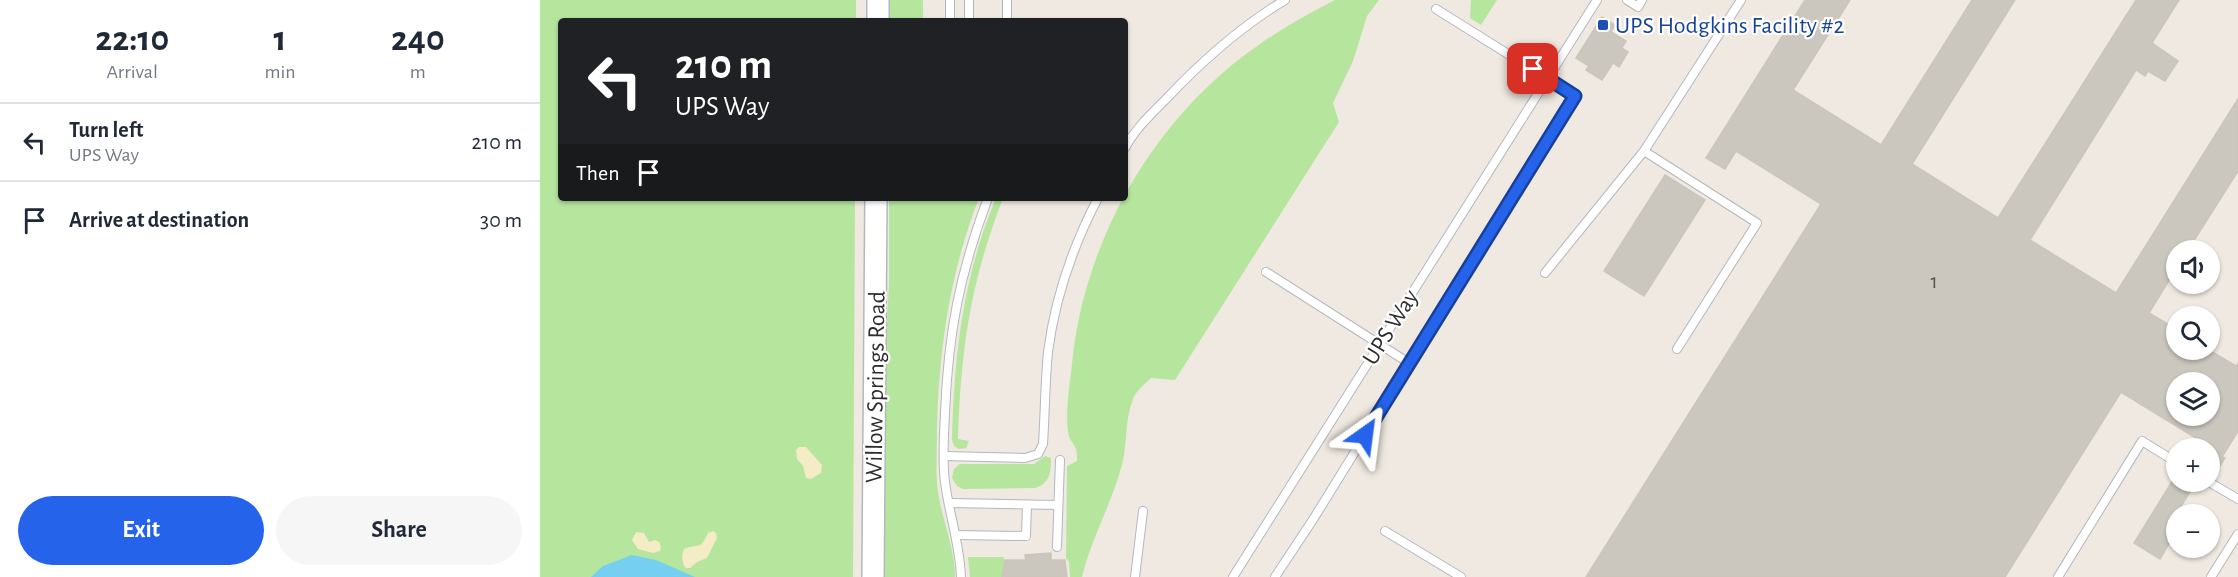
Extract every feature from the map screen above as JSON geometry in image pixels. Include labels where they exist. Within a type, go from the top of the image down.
[{"type":"main road","points":[[878,0],[878,18]]},
{"type":"main road","name":"Willow Springs Road","points":[[873,577],[876,201]]},
{"type":"lane","points":[[950,0],[950,18]]},
{"type":"lane","points":[[969,0],[969,18]]},
{"type":"lane","points":[[1007,18],[1008,0]]},
{"type":"lane","points":[[1128,141],[1205,59],[1252,20],[1285,0]]},
{"type":"lane","name":"UPS Way","points":[[1233,577],[1597,0]]},
{"type":"lane","points":[[1627,0],[1640,4]]},
{"type":"lane","points":[[1545,273],[1644,152],[1741,0]]},
{"type":"lane","name":"UPS Way","points":[[1275,577],[1314,518],[1575,96],[1436,9]]},
{"type":"lane","points":[[1644,152],[1757,223],[1677,350]]},
{"type":"lane","points":[[962,577],[945,483],[946,384],[952,323],[966,260],[987,201]]},
{"type":"lane","points":[[944,456],[1025,458],[1038,453],[1043,444],[1048,354],[1054,316],[1070,261],[1097,201]]},
{"type":"lane","points":[[1266,272],[1409,363]]},
{"type":"lane","points":[[2058,577],[2142,441],[2166,456]]},
{"type":"lane","points":[[1057,546],[1060,460]]},
{"type":"lane","points":[[2220,488],[2238,499]]},
{"type":"lane","points":[[950,503],[1058,505]]},
{"type":"lane","points":[[956,535],[1026,536],[1027,505]]},
{"type":"lane","points":[[1135,577],[1143,511]]},
{"type":"lane","points":[[1385,531],[1461,577]]},
{"type":"lane","points":[[2211,577],[2238,534]]},
{"type":"green space","points":[[540,0],[856,0],[856,18],[558,18],[558,201],[855,201],[853,577],[540,577]]},
{"type":"green space","points":[[887,0],[923,0],[923,18],[887,18]]},
{"type":"green space","points":[[1335,0],[1379,0],[1367,16],[1353,61],[1333,103],[1339,122],[1175,380],[1151,378],[1134,396],[1128,416],[1123,460],[1117,482],[1090,549],[1082,577],[1070,577],[1069,562],[1066,558],[1067,466],[1077,461],[1077,455],[1068,432],[1069,389],[1079,317],[1092,271],[1109,226],[1122,201],[1128,201],[1128,190],[1158,143],[1188,106],[1223,73],[1260,44]]},
{"type":"green space","points":[[1471,0],[1497,0],[1481,25],[1470,18]]},
{"type":"green space","points":[[889,201],[978,201],[953,282],[940,368],[938,398],[938,494],[952,553],[955,577],[883,577],[882,399],[889,285]]},
{"type":"green space","points":[[995,201],[1002,201],[982,259],[969,317],[958,439],[969,441],[966,448],[959,449],[954,446],[952,440],[958,347],[968,287]]},
{"type":"green space","points":[[1045,456],[1051,458],[1050,473],[1044,483],[1035,488],[963,489],[957,486],[952,478],[954,469],[960,464],[1034,464]]},
{"type":"green space","points":[[968,557],[1003,557],[1005,560],[1002,577],[970,577]]},
{"type":"sand","points":[[799,447],[806,447],[822,465],[821,473],[811,479],[806,478],[803,466],[797,459],[796,450]]},
{"type":"sand","points":[[713,531],[717,538],[707,558],[686,568],[682,559],[684,549],[701,544],[708,533]]},
{"type":"sand","points":[[636,532],[644,533],[649,542],[655,540],[659,542],[660,551],[653,553],[638,549],[632,540]]},
{"type":"water","points":[[632,555],[656,560],[695,577],[591,577],[603,566]]},
{"type":"building","points":[[1805,0],[1850,0],[1793,90],[1881,145],[1972,0],[2015,0],[1912,164],[1998,218],[2136,0],[2179,0],[2152,43],[2178,61],[2165,81],[2148,71],[2145,76],[2136,70],[2030,240],[2116,293],[2238,99],[2238,171],[2194,240],[2166,240],[2166,285],[2149,313],[2166,323],[2166,360],[2220,360],[2220,357],[2236,366],[2238,363],[2238,431],[2222,457],[2225,458],[2220,466],[2220,438],[2196,438],[2176,426],[2220,426],[2220,372],[2166,372],[2166,420],[2121,392],[2005,577],[1586,577],[1821,204],[1736,151],[1725,169],[1706,158]]},
{"type":"building","points":[[1602,17],[1615,25],[1611,32],[1626,41],[1622,48],[1628,52],[1619,67],[1613,63],[1602,80],[1586,70],[1589,66],[1576,58]]},
{"type":"building","points":[[1665,175],[1705,200],[1644,296],[1604,271]]},
{"type":"building","points":[[2166,491],[2190,492],[2182,504],[2166,504],[2166,549],[2160,559],[2134,543]]},
{"type":"building","points":[[1051,553],[1051,560],[1065,560],[1067,577],[1002,577],[1005,560],[1026,560],[1025,555]]},
{"type":"place","name":"UPS Hodgkins Facility #2","points":[[1603,25]]},
{"type":"route","points":[[1365,435],[1575,96],[1533,69]]}]
